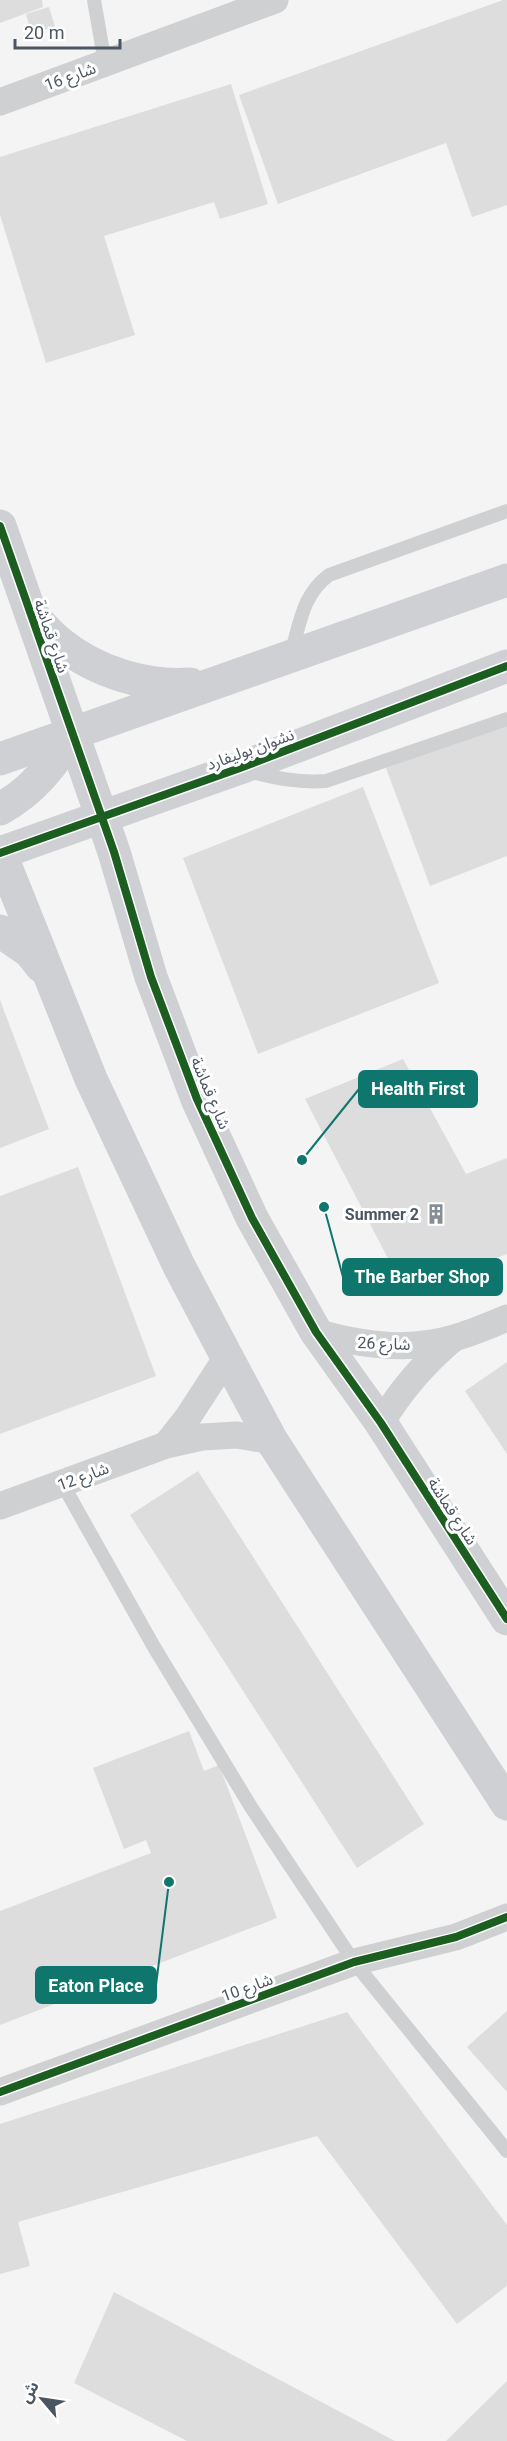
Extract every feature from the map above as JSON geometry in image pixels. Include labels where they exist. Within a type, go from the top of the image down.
[{"type":"street","name":"شارع 16","points":[[0,102],[275,0]]},
{"type":"street","name":"شارع قماشة","points":[[0,526],[28,612],[73,732],[114,852],[151,977],[197,1099],[252,1218],[316,1332],[381,1423],[507,1619]]},
{"type":"street","points":[[0,759],[507,580]]},
{"type":"street","points":[[28,612],[60,643],[99,667],[136,680],[174,685],[213,682]]},
{"type":"street","name":"نشوان بوليفارد","points":[[0,853],[240,768],[507,666]]},
{"type":"street","points":[[0,809],[13,802],[37,782],[57,759],[73,732]]},
{"type":"street","points":[[0,853],[91,1079],[179,1266],[227,1357],[272,1441],[507,1804]]},
{"type":"street","points":[[0,931],[30,952],[50,978]]},
{"type":"street","name":"شارع 26","points":[[316,1332],[349,1342],[383,1346],[418,1345],[453,1339],[507,1318]]},
{"type":"street","name":"شارع 26","points":[[381,1423],[395,1399],[412,1377],[453,1339]]},
{"type":"street","points":[[166,1445],[204,1395],[227,1357]]},
{"type":"street","name":"شارع 12","points":[[0,1506],[166,1445],[202,1437],[237,1435],[272,1441]]},
{"type":"street","name":"شارع 10","points":[[0,2092],[354,1962],[456,1937],[507,1917]]},
{"type":"lane","points":[[94,0],[105,63]]},
{"type":"lane","points":[[291,655],[308,596],[317,584],[329,575],[507,511]]},
{"type":"lane","points":[[240,768],[302,783],[326,782],[507,719]]},
{"type":"lane","points":[[62,1483],[154,1647],[251,1807],[354,1962],[507,2151]]},
{"type":"building","points":[[0,0],[42,0],[43,7],[0,23]]},
{"type":"building","points":[[507,0],[507,205],[472,217],[446,143],[278,204],[239,95]]},
{"type":"building","points":[[49,7],[55,27],[31,34],[26,14]]},
{"type":"building","points":[[231,84],[268,204],[220,219],[214,202],[104,236],[135,335],[46,363],[0,215],[0,157]]},
{"type":"building","points":[[507,722],[507,856],[430,886],[386,768]]},
{"type":"building","points":[[363,787],[439,983],[258,1054],[183,858]]},
{"type":"building","points":[[0,1000],[49,1129],[0,1148]]},
{"type":"building","name":"Summer 2","points":[[403,1059],[466,1174],[507,1158],[507,1254],[405,1291],[305,1099]]},
{"type":"building","points":[[78,1167],[156,1376],[0,1434],[0,1196]]},
{"type":"building","points":[[507,1362],[507,1454],[465,1391]]},
{"type":"building","points":[[198,1471],[424,1824],[357,1868],[130,1515]]},
{"type":"building","points":[[189,1731],[204,1771],[219,1765],[277,1918],[0,2025],[0,1911],[151,1853],[146,1840],[124,1849],[93,1768]]},
{"type":"building","points":[[507,2011],[507,2092],[467,2047]]},
{"type":"building","points":[[347,2012],[507,2225],[507,2286],[457,2324],[317,2136],[18,2222],[30,2266],[0,2274],[0,2124]]},
{"type":"building","points":[[114,2292],[395,2441],[187,2441],[74,2383]]},
{"type":"building","points":[[507,2381],[507,2441],[446,2441]]},
{"type":"cycle path","points":[[0,526],[114,852],[151,977],[197,1099],[252,1218],[316,1332],[381,1423],[507,1619]]},
{"type":"cycle path","points":[[0,853],[240,768],[507,666]]},
{"type":"cycle path","points":[[0,2092],[354,1962],[456,1937],[507,1917]]},
{"type":"place","name":"Health First","points":[[302,1160]]},
{"type":"place","name":"The Barber Shop","points":[[324,1207]]},
{"type":"place","name":"Summer 2","points":[[436,1214]]},
{"type":"place","name":"Eaton Place","points":[[169,1882]]}]
